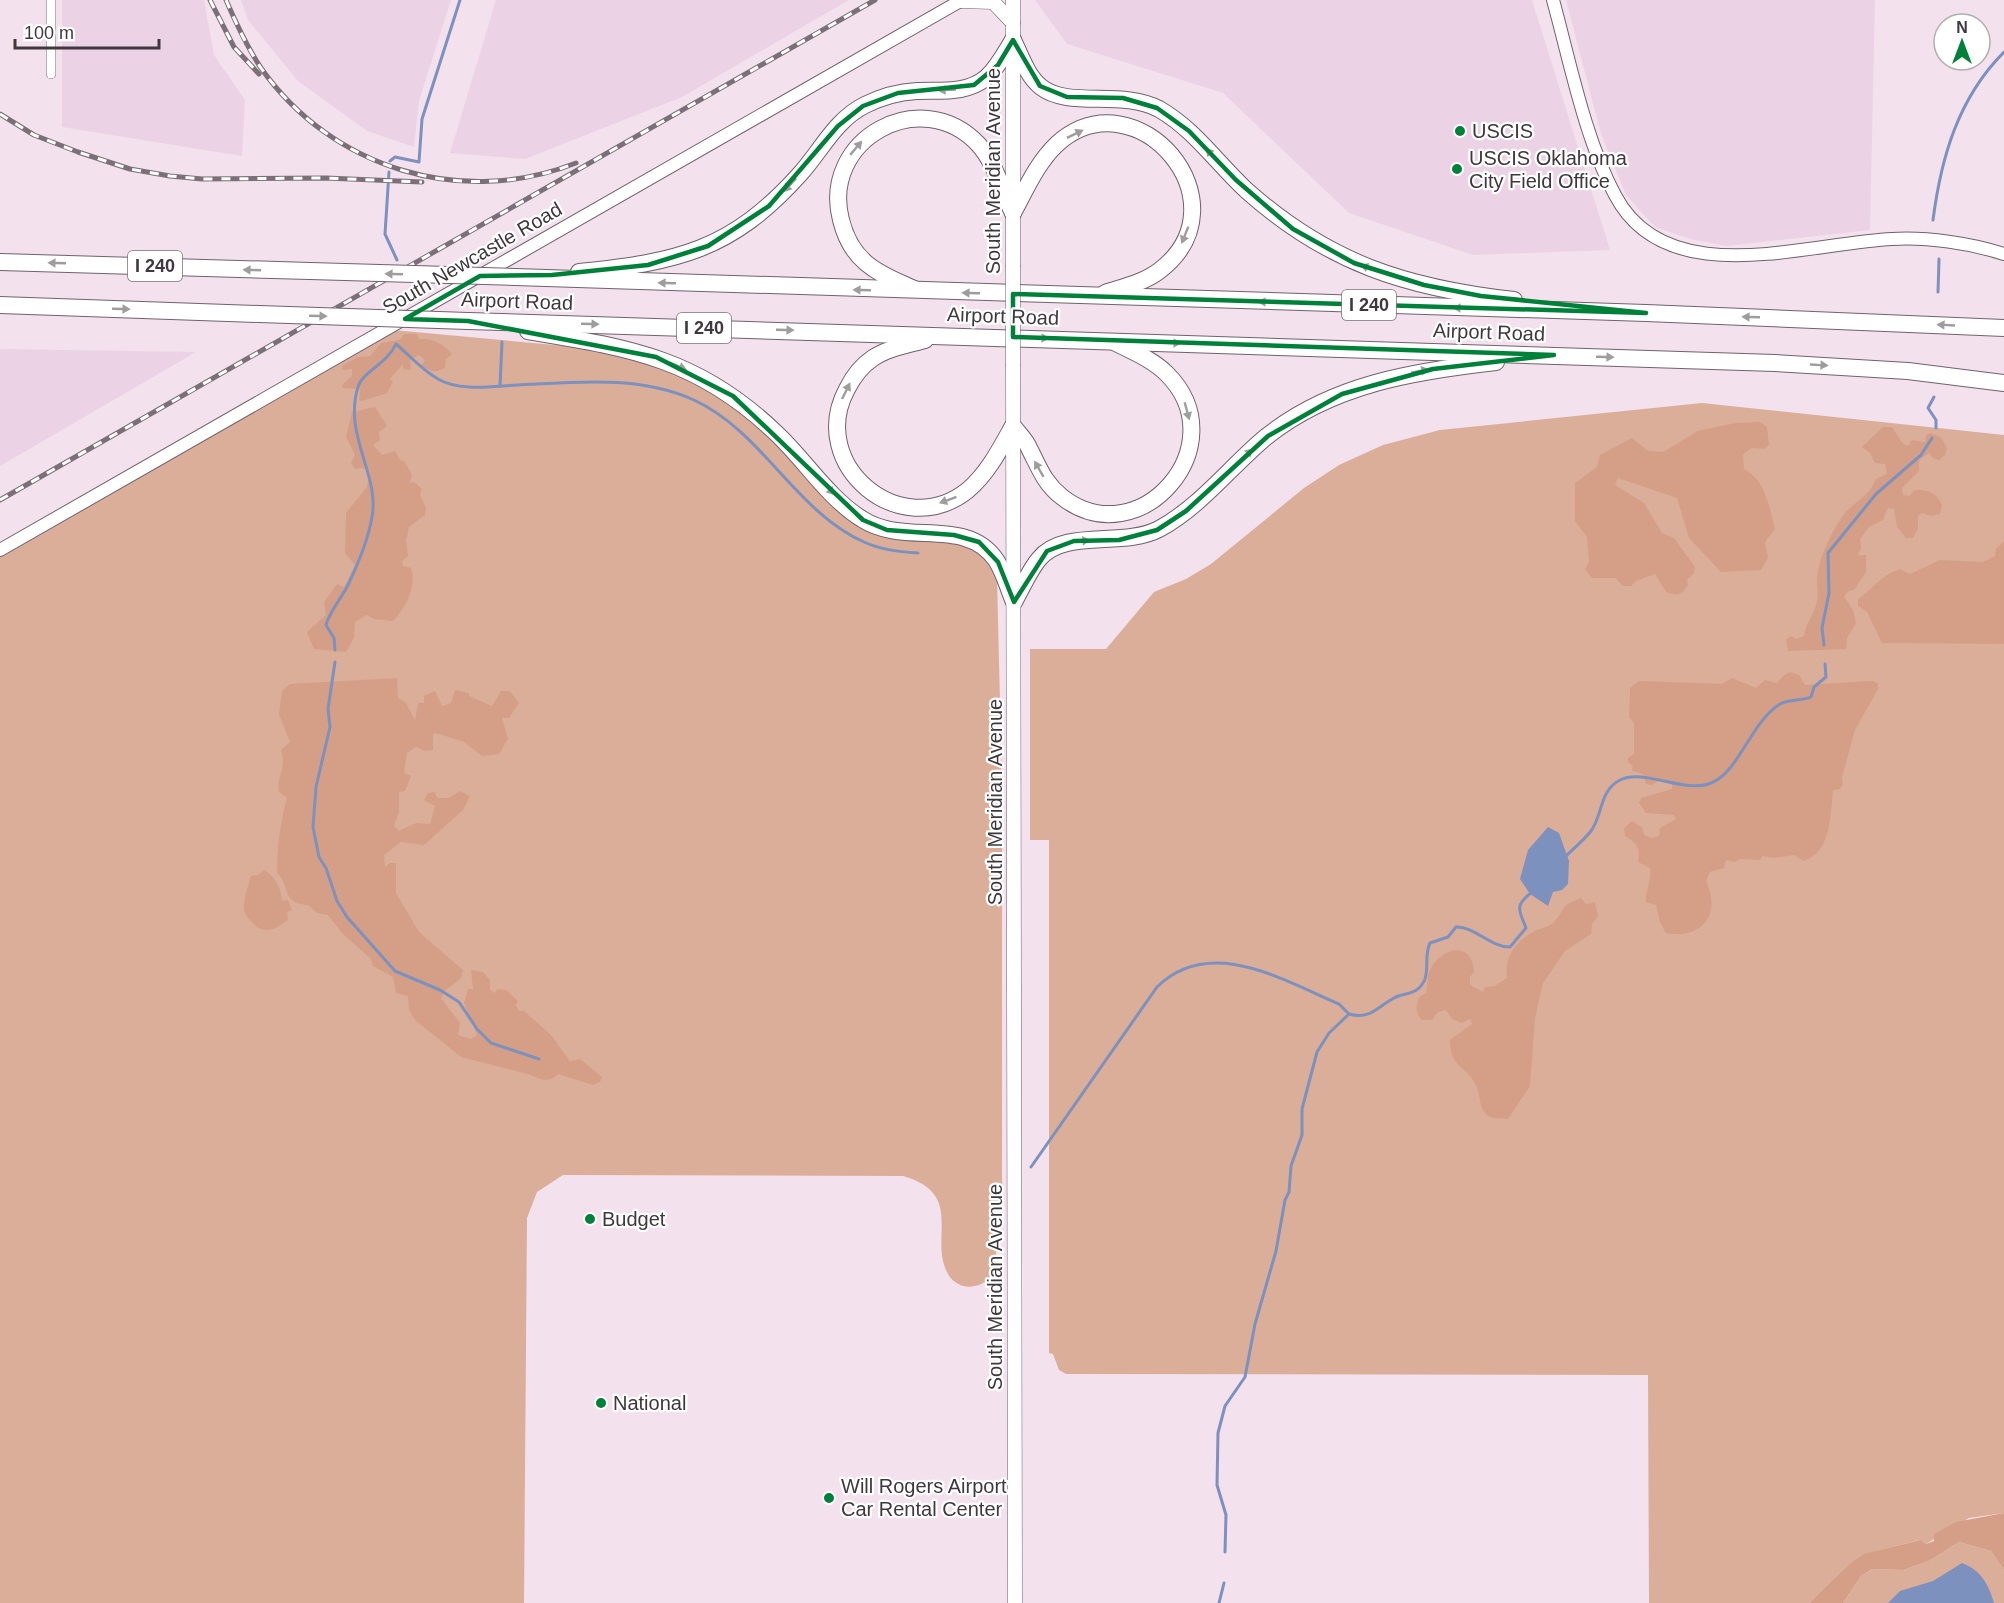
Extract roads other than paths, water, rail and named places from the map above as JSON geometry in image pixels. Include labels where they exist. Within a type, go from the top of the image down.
[{"type":"highway","points":[[550,277],[648,265],[708,246],[770,206],[804,170],[838,126],[863,106],[897,93],[961,89],[974,85],[987,77],[998,65],[1013,40]]},
{"type":"highway","points":[[1013,40],[1029,74],[1040,86],[1066,97],[1123,98],[1157,108],[1189,131],[1266,208],[1293,229],[1354,263],[1424,285],[1481,296],[1646,314]]},
{"type":"highway","points":[[920,292],[878,272],[864,261],[851,246],[843,229],[838,209],[842,170],[852,153],[865,138],[881,128],[898,122],[932,120],[948,124],[978,144],[988,158],[1013,213]]},
{"type":"highway","points":[[1013,213],[1045,157],[1059,142],[1078,132],[1103,126],[1129,127],[1148,134],[1166,146],[1179,162],[1188,179],[1192,200],[1192,218],[1183,242],[1171,261],[1159,271],[1134,284],[1092,297]]},
{"type":"highway","name":"Airport Road","points":[[0,262],[550,277],[920,292],[1646,314],[2004,328]]},
{"type":"highway","name":"Airport Road","points":[[0,305],[1840,366],[2004,383]]},
{"type":"highway","points":[[468,321],[623,347],[656,357],[699,375],[733,396],[754,413],[840,501],[863,520],[887,530],[920,535],[954,535],[979,542],[998,562],[1014,602]]},
{"type":"highway","points":[[940,335],[886,351],[861,368],[851,380],[843,396],[837,430],[839,446],[853,475],[876,495],[899,505],[921,506],[944,503],[957,497],[980,478],[1012,426],[1029,447],[1039,471],[1049,485],[1076,506],[1106,513],[1122,512],[1136,509],[1163,494],[1180,472],[1190,445],[1191,429],[1185,402],[1168,375],[1155,364],[1113,341]]},
{"type":"highway","points":[[1014,602],[1033,568],[1047,551],[1074,541],[1119,540],[1157,530],[1186,511],[1268,436],[1316,406],[1342,394],[1369,384],[1433,369],[1554,355]]},
{"type":"main road","points":[[962,0],[993,2],[1013,22]]},
{"type":"main road","name":"South Meridian Avenue","points":[[1013,0],[1015,1603]]},
{"type":"street","points":[[51,0],[51,74]]},
{"type":"street","name":"South Newcastle Road","points":[[0,550],[962,0]]},
{"type":"street","points":[[1553,0],[1597,154],[1615,196],[1631,218],[1666,243],[1699,254],[1737,255],[1891,239],[1919,239],[2004,254]]},
{"type":"water","points":[[1548,827],[1559,833],[1569,861],[1568,884],[1562,890],[1553,892],[1548,906],[1530,894],[1520,879],[1528,850]]},
{"type":"water","points":[[1962,1563],[1969,1566],[1983,1579],[1994,1603],[1888,1603],[1900,1591],[1933,1581]]},
{"type":"waterway","points":[[390,161],[395,157],[419,162],[422,119],[460,0]]},
{"type":"waterway","points":[[1933,220],[1941,174],[1954,130],[1975,89],[2004,52]]},
{"type":"waterway","points":[[389,172],[385,234],[397,260]]},
{"type":"waterway","points":[[1938,292],[1939,259]]},
{"type":"waterway","points":[[500,386],[502,342]]},
{"type":"waterway","points":[[335,650],[334,638],[326,625],[355,569],[372,517],[371,486],[355,422],[358,387],[364,377],[387,357],[396,344],[432,375],[456,386],[630,383],[673,392],[694,400],[718,414],[740,431],[798,492],[840,528],[877,547],[918,553]]},
{"type":"waterway","points":[[1934,397],[1928,408],[1936,420],[1936,428]]},
{"type":"waterway","points":[[1824,645],[1822,628],[1829,593],[1828,553],[1876,494],[1921,455],[1932,438]]},
{"type":"waterway","points":[[335,662],[328,709],[330,727],[316,787],[313,827],[319,857],[326,868],[337,901],[347,917],[395,971],[440,990],[459,1002],[477,1029],[491,1043],[539,1059]]},
{"type":"waterway","points":[[1565,857],[1591,831],[1608,790],[1613,785],[1630,777],[1701,786],[1711,783],[1730,769],[1770,712],[1784,702],[1811,697],[1814,687],[1826,677],[1825,664]]},
{"type":"waterway","points":[[1225,1552],[1226,1515],[1217,1485],[1218,1433],[1225,1406],[1245,1377],[1255,1324],[1276,1251],[1285,1200],[1289,1192],[1291,1166],[1302,1135],[1302,1109],[1317,1052],[1329,1033],[1349,1014],[1368,1014],[1394,998],[1419,988],[1426,975],[1427,952],[1430,943],[1448,937],[1456,927],[1470,930],[1496,944],[1510,947],[1526,928],[1521,917],[1520,905],[1532,892]]},
{"type":"waterway","points":[[1031,1167],[1157,987],[1178,972],[1200,964],[1223,963],[1247,967],[1271,974],[1339,1004],[1349,1014]]},
{"type":"waterway","points":[[1219,1603],[1224,1583]]},
{"type":"railway","points":[[210,0],[234,47],[259,74]]},
{"type":"railway","points":[[226,0],[256,60],[290,103],[324,132],[362,154],[402,170],[445,179],[489,181],[533,176],[576,163]]},
{"type":"railway","points":[[0,500],[875,0]]},
{"type":"railway","points":[[0,114],[34,135],[78,152],[130,169],[170,176],[202,179],[326,178],[422,182]]},
{"type":"place","name":"USCIS","points":[[1460,131]]},
{"type":"place","name":"USCIS Oklahoma City Field Office","points":[[1457,169]]},
{"type":"place","name":"Budget","points":[[590,1219]]},
{"type":"place","name":"National","points":[[601,1403]]},
{"type":"place","name":"Will Rogers Airport Car Rental Center","points":[[829,1498]]}]
